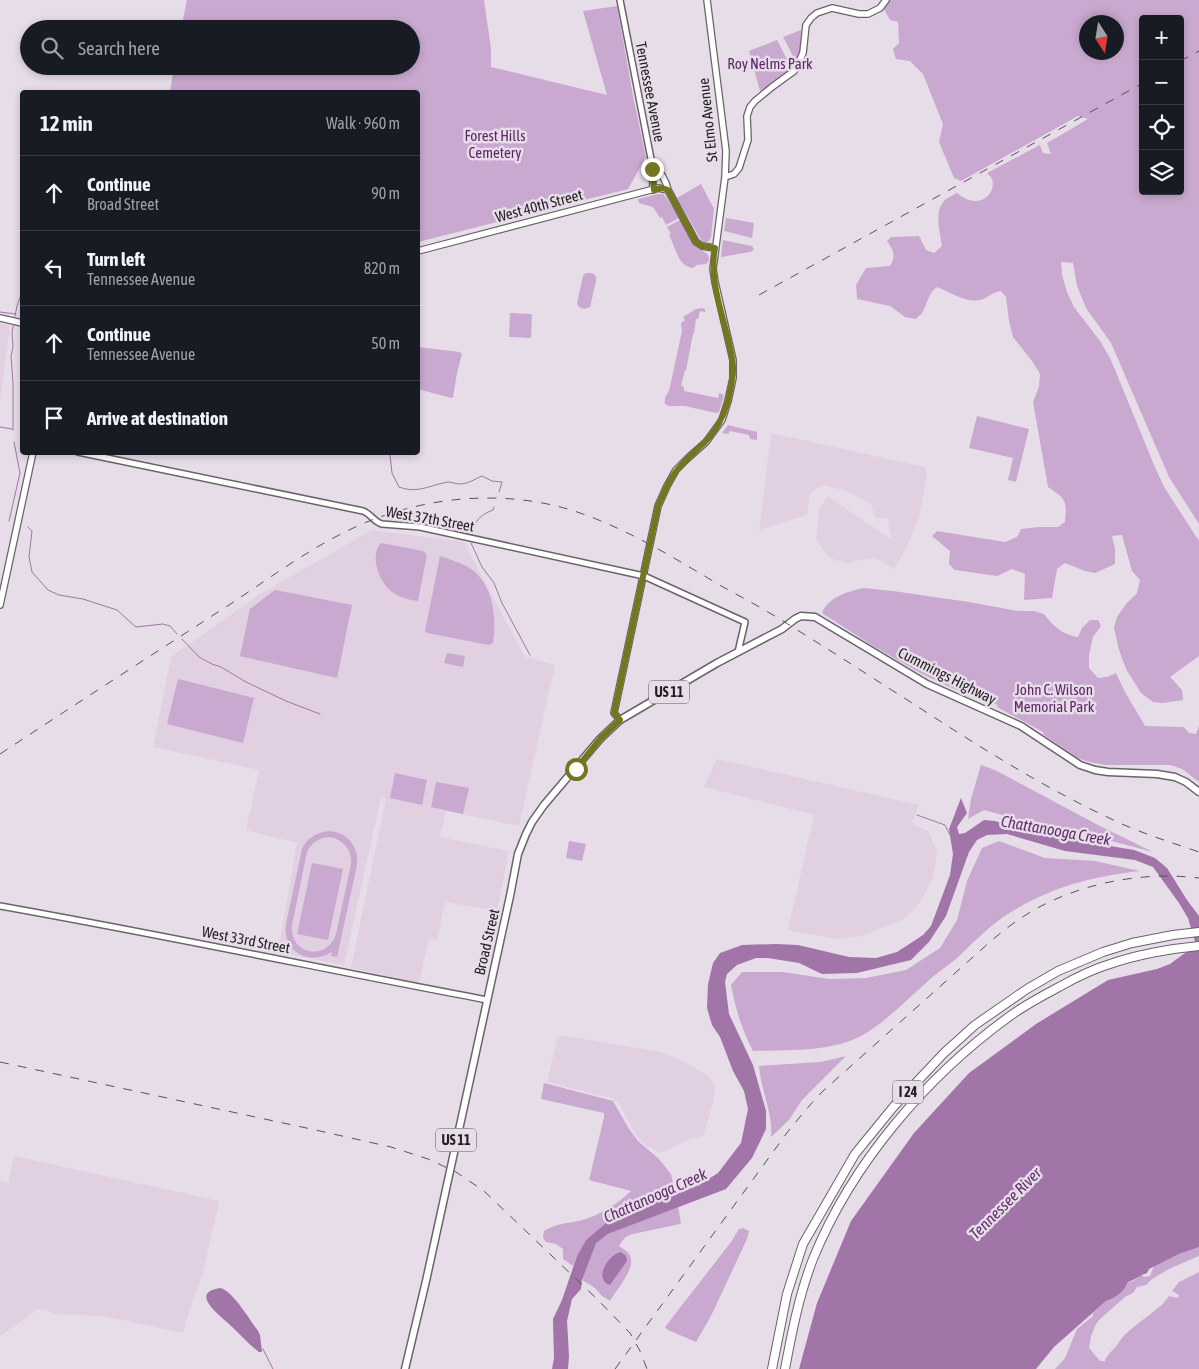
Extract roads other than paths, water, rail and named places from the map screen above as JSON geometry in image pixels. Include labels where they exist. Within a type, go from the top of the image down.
[{"type":"highway","name":"I 24","points":[[772,1369],[787,1294],[803,1244],[855,1154],[901,1098],[944,1053],[975,1025],[1026,989],[1058,971],[1103,952],[1132,943],[1199,932]]},
{"type":"highway","name":"I 24","points":[[785,1369],[804,1284],[841,1201],[864,1166],[900,1119],[950,1064],[1012,1014],[1074,979],[1109,964],[1142,955],[1199,946]]},
{"type":"main road","name":"St Elmo Avenue","points":[[706,0],[726,151],[725,177],[715,248]]},
{"type":"main road","points":[[725,177],[734,174],[740,168],[748,140],[747,116],[750,107],[772,87],[794,71],[803,53],[806,25],[811,18],[817,13],[832,8],[858,14],[868,14],[880,8],[886,0]]},
{"type":"main road","points":[[620,720],[614,713],[658,506],[676,470],[714,432],[722,420],[733,378],[733,360],[714,275],[715,248],[702,246],[696,242],[668,190],[667,184],[658,169],[652,164]]},
{"type":"main road","name":"West 40th Street","points":[[420,250],[662,188],[668,190]]},
{"type":"main road","points":[[0,318],[20,323]]},
{"type":"main road","points":[[0,605],[32,455]]},
{"type":"main road","name":"Cummings Highway","points":[[770,635],[801,616],[815,617],[927,684],[1021,726],[1080,765],[1108,772],[1157,774],[1175,777],[1186,782],[1199,792]]},
{"type":"main road","name":"Broad Street","points":[[405,1369],[426,1281],[518,854],[526,834],[544,806],[600,739],[620,720],[770,635]]},
{"type":"street","name":"Tennessee Avenue","points":[[620,0],[652,164],[654,190]]},
{"type":"street","name":"West 37th Street","points":[[93,455],[364,511],[369,513],[376,522],[382,524],[420,527],[644,576],[745,622],[738,652]]},
{"type":"street","name":"West 33rd Street","points":[[0,906],[114,926],[346,974],[487,1000]]},
{"type":"water","name":"Tennessee River","points":[[961,798],[967,813],[957,827],[959,834],[965,833],[984,820],[995,821],[1034,833],[1134,850],[1155,858],[1167,868],[1199,916],[1199,1247],[1179,1254],[1128,1282],[1119,1294],[1106,1301],[1054,1347],[1036,1369],[799,1369],[817,1303],[851,1221],[914,1133],[969,1073],[1036,1024],[1108,980],[1157,969],[1170,964],[1196,945],[1188,918],[1153,867],[1135,860],[1065,851],[1007,834],[987,835],[977,840],[969,852],[946,916],[929,942],[911,960],[857,973],[822,974],[799,963],[756,958],[737,965],[727,974],[725,982],[729,1014],[753,1065],[766,1111],[766,1129],[752,1158],[726,1189],[608,1234],[596,1243],[582,1280],[581,1289],[572,1299],[567,1321],[568,1369],[552,1369],[554,1358],[553,1319],[562,1300],[577,1256],[586,1240],[606,1223],[699,1185],[718,1173],[741,1143],[748,1109],[744,1091],[733,1071],[720,1037],[712,1025],[707,1008],[708,984],[713,963],[720,953],[742,945],[776,944],[798,945],[849,957],[876,958],[897,952],[923,935],[931,926],[950,875],[953,854],[949,829]]},
{"type":"water","points":[[621,1252],[626,1256],[627,1261],[610,1285],[603,1278],[604,1267],[611,1257]]},
{"type":"water","points":[[220,1288],[230,1294],[258,1331],[262,1352],[251,1346],[210,1305],[207,1295],[211,1291]]},
{"type":"waterway","points":[[15,316],[20,298]]},
{"type":"waterway","points":[[0,312],[16,314]]},
{"type":"waterway","points":[[13,326],[11,356],[13,430]]},
{"type":"waterway","points":[[0,427],[12,429]]},
{"type":"waterway","points":[[9,521],[20,473],[14,442]]},
{"type":"waterway","points":[[390,455],[392,473],[399,487],[412,490],[448,482],[463,484],[482,476],[492,481],[502,482],[499,492]]},
{"type":"waterway","points":[[472,534],[476,522],[493,510],[494,507]]},
{"type":"waterway","points":[[28,527],[32,531],[29,557],[32,572],[48,590],[59,595],[83,599],[117,610],[136,627],[163,624],[170,626],[177,634]]},
{"type":"waterway","points":[[471,543],[482,567],[494,583],[502,603],[530,655]]},
{"type":"waterway","points":[[182,639],[199,657],[286,701],[320,714]]},
{"type":"waterway","points":[[917,815],[945,825],[950,835]]},
{"type":"waterway","points":[[263,1349],[273,1369]]},
{"type":"railway","points":[[1182,60],[1199,51]]},
{"type":"railway","points":[[759,295],[1139,85]]},
{"type":"railway","points":[[0,754],[286,566],[347,531],[389,514],[433,503],[479,498],[503,498],[549,504],[571,510],[630,534],[777,617],[1013,767],[1067,797],[1122,824],[1199,852]]},
{"type":"railway","points":[[615,1369],[789,1130],[810,1105],[823,1091],[991,941],[1030,912],[1073,892],[1126,879],[1163,876],[1199,878]]},
{"type":"railway","points":[[0,1062],[391,1147],[428,1159],[456,1172],[484,1191],[630,1333],[647,1369]]},
{"type":"park label","name":"Roy Nelms Park","points":[[770,64]]},
{"type":"park label","name":"Forest Hills Cemetery","points":[[495,144]]},
{"type":"park label","name":"John C. Wilson Memorial Park","points":[[1054,698]]},
{"type":"water label","name":"Chattanooga Creek","points":[[1056,830]]},
{"type":"water label","name":"Chattanooga Creek","points":[[655,1195]]}]
